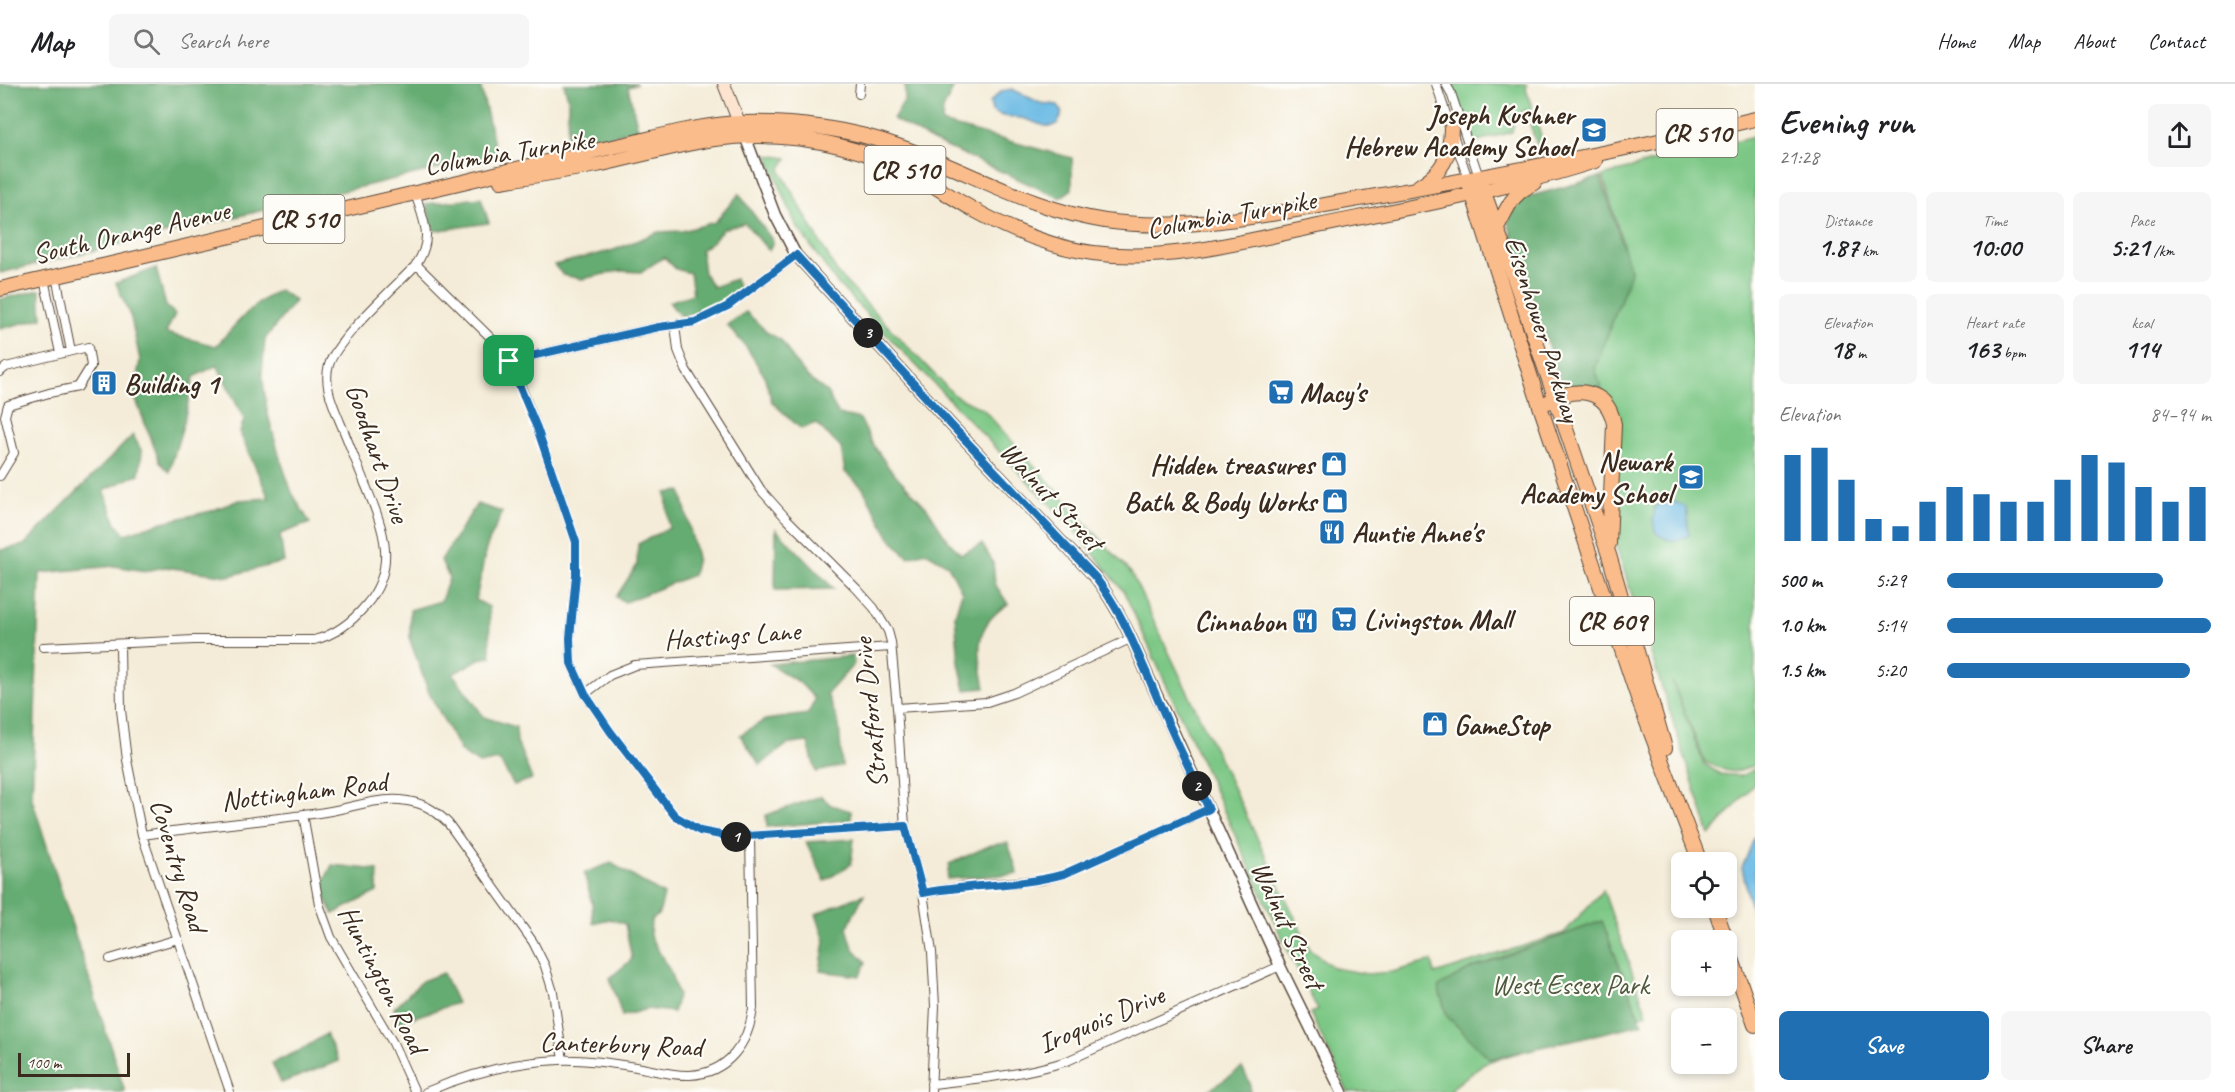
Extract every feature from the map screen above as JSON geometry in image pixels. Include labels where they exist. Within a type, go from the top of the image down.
[{"type":"main road","points":[[724,84],[745,136]]},
{"type":"main road","name":"Columbia Turnpike","points":[[415,193],[694,129],[739,123],[823,127],[863,136],[909,150],[1044,207],[1094,219],[1168,226],[1277,213],[1415,189],[1640,147],[1755,119]]},
{"type":"main road","points":[[1415,189],[1431,179],[1444,164],[1450,148],[1451,129]]},
{"type":"main road","name":"Columbia Turnpike","points":[[415,193],[536,176],[714,139],[773,136],[843,147],[882,160],[916,175],[1027,237],[1095,253],[1137,256],[1216,247],[1547,177],[1640,147]]},
{"type":"main road","points":[[1496,229],[1508,203],[1524,189],[1547,177]]},
{"type":"main road","name":"Eisenhower Parkway","points":[[1473,178],[1480,218],[1540,406],[1640,704],[1696,852]]},
{"type":"main road","name":"Eisenhower Parkway","points":[[1477,192],[1496,229],[1609,555],[1689,834]]},
{"type":"main road","name":"South Orange Avenue","points":[[0,289],[415,193]]},
{"type":"main road","points":[[1443,199],[1458,201],[1468,206],[1480,218]]},
{"type":"main road","points":[[1540,406],[1572,392],[1587,392],[1600,398],[1610,409],[1614,424],[1609,555]]},
{"type":"main road","points":[[1737,973],[1755,1025]]},
{"type":"street","points":[[859,94],[860,84]]},
{"type":"street","points":[[1436,84],[1451,129],[1473,178]]},
{"type":"street","points":[[1446,84],[1473,178]]},
{"type":"street","name":"Walnut Street","points":[[745,136],[775,215],[796,255],[953,427],[1095,577],[1113,600],[1280,966],[1341,1092]]},
{"type":"street","name":"Goodhart Drive","points":[[43,647],[194,640],[314,640],[324,638],[351,622],[370,601],[383,576],[386,557],[383,529],[329,396],[328,366],[340,345],[424,253],[427,233],[415,193]]},
{"type":"street","points":[[509,361],[695,322],[716,314],[796,255]]},
{"type":"street","points":[[416,264],[493,340],[509,361],[537,428],[576,542],[576,575],[570,638],[571,663],[585,694],[638,769],[675,816],[700,831],[714,835],[750,837],[905,826]]},
{"type":"street","points":[[50,278],[71,351]]},
{"type":"street","points":[[50,278],[60,353]]},
{"type":"street","name":"Stratford Drive","points":[[675,325],[678,350],[686,370],[761,490],[874,608],[888,631],[897,708],[905,826],[923,893],[932,952],[934,995],[931,1088]]},
{"type":"street","points":[[0,372],[6,368],[87,347],[92,366],[79,386],[12,402],[6,407],[5,416],[14,453],[0,476]]},
{"type":"street","points":[[897,708],[987,702],[1014,693],[1132,638]]},
{"type":"street","name":"Coventry Road","points":[[120,644],[121,710],[127,760],[142,835],[230,1092]]},
{"type":"street","name":"Hastings Lane","points":[[585,694],[610,675],[635,665],[891,647]]},
{"type":"street","name":"Nottingham Road","points":[[142,835],[320,813],[379,801],[414,802],[434,809],[448,823],[530,938],[541,958],[553,992],[563,1060]]},
{"type":"street","points":[[923,893],[967,886],[1042,880],[1064,874],[1209,809]]},
{"type":"street","name":"Huntington Road","points":[[303,814],[320,904],[331,937],[393,1042],[415,1092]]},
{"type":"street","name":"Canterbury Road","points":[[426,1092],[477,1074],[509,1066],[563,1060],[602,1062],[690,1075],[712,1071],[728,1061],[739,1049],[748,1032],[753,1008],[750,837]]},
{"type":"street","points":[[110,959],[178,939]]},
{"type":"street","name":"Iroquois Drive","points":[[931,1088],[1016,1074],[1068,1060],[1280,966]]},
{"type":"green space","points":[[0,84],[480,84],[497,157],[457,164],[0,273]]},
{"type":"green space","points":[[564,84],[637,84],[628,87],[638,129],[567,147],[568,98]]},
{"type":"green space","points":[[905,84],[955,84],[943,110],[942,123],[1072,158],[1072,189],[1060,198],[933,141],[893,119],[905,99]]},
{"type":"green space","points":[[1451,84],[1527,84],[1526,89],[1544,146],[1538,148],[1525,110],[1515,117],[1512,132],[1474,142]]},
{"type":"green space","name":"Newark Academy School","points":[[1755,137],[1755,765],[1735,772],[1705,762],[1672,681],[1704,764],[1720,774],[1741,776],[1755,769],[1755,783],[1710,835],[1616,546],[1615,514],[1620,425],[1603,394],[1595,368],[1631,272],[1603,176],[1676,155]]},
{"type":"green space","name":"West Essex Park","points":[[767,155],[787,158],[780,170],[838,274],[955,396],[983,409],[1131,573],[1310,949],[1334,968],[1367,974],[1392,972],[1432,961],[1435,974],[1564,933],[1603,890],[1647,1014],[1484,1063],[1451,1089],[1453,1092],[1348,1092],[1310,1013],[1318,1010],[1287,949],[1124,592],[1073,528],[836,282],[796,225]]},
{"type":"green space","points":[[1601,177],[1631,272],[1595,368],[1603,394],[1562,388],[1508,223],[1514,207],[1527,197]]},
{"type":"green space","points":[[739,194],[773,241],[769,251],[745,223],[723,229],[701,250],[704,273],[713,287],[735,279],[740,291],[699,315],[679,315],[669,302],[693,294],[690,273],[676,269],[664,257],[641,272],[619,271],[582,279],[563,275],[554,265],[614,250],[658,232],[682,231],[715,222]]},
{"type":"green space","points":[[481,198],[489,223],[434,231],[426,204]]},
{"type":"green space","points":[[156,268],[166,306],[175,314],[166,333],[216,346],[245,315],[270,295],[280,290],[295,301],[265,339],[262,373],[267,411],[279,455],[292,493],[310,523],[280,534],[284,562],[228,576],[165,567],[145,571],[115,566],[40,573],[32,799],[125,1092],[0,1092],[0,550],[24,545],[133,435],[142,452],[139,474],[104,490],[116,523],[125,534],[211,511],[239,500],[269,498],[240,433],[244,419],[217,365],[194,377],[169,472],[160,462],[134,395],[140,360],[131,318],[116,283]]},
{"type":"green space","points":[[40,290],[42,318],[0,329],[0,299]]},
{"type":"green space","points":[[746,312],[768,333],[781,340],[808,378],[827,392],[838,414],[860,419],[872,443],[889,468],[927,508],[949,542],[961,554],[982,544],[993,562],[995,584],[1008,604],[988,622],[980,641],[985,688],[965,690],[959,663],[955,615],[962,592],[948,565],[926,552],[908,557],[890,538],[862,487],[845,472],[841,448],[816,423],[801,429],[772,402],[764,375],[747,348],[727,325]]},
{"type":"green space","points":[[681,491],[697,558],[693,575],[625,602],[616,597],[637,565],[638,544],[669,528],[666,493]]},
{"type":"green space","points":[[477,504],[502,512],[486,549],[476,600],[489,607],[491,657],[479,659],[453,674],[484,717],[516,727],[517,742],[532,779],[514,785],[499,760],[479,764],[461,752],[429,693],[410,640],[410,610],[441,601],[449,578],[441,560]]},
{"type":"green space","points":[[776,529],[834,589],[775,590]]},
{"type":"green space","points":[[853,656],[854,664],[827,694],[839,725],[842,766],[816,772],[808,742],[788,744],[760,765],[740,735],[765,720],[808,714],[815,699],[800,683],[770,664]]},
{"type":"green space","points":[[821,796],[831,805],[851,811],[851,820],[767,827],[766,815]]},
{"type":"green space","points":[[854,839],[851,864],[825,881],[806,842]]},
{"type":"green space","points":[[1008,843],[1018,874],[947,879],[949,864],[991,845]]},
{"type":"green space","points":[[611,863],[664,895],[659,914],[651,920],[650,936],[670,971],[678,995],[673,1012],[647,1009],[622,1016],[610,978],[632,959],[625,924],[610,919],[593,923],[592,903],[584,873]]},
{"type":"green space","points":[[332,865],[378,870],[377,892],[333,914],[321,887]]},
{"type":"green space","points":[[864,894],[847,928],[853,948],[866,962],[860,976],[820,971],[825,941],[816,914]]},
{"type":"green space","points":[[1602,921],[1642,1024],[1490,1059],[1447,1016],[1438,987],[1472,968]]},
{"type":"green space","points":[[443,973],[457,1003],[397,1023],[394,1008],[422,981]]},
{"type":"green space","points":[[326,1034],[339,1061],[281,1083],[272,1063],[301,1050]]},
{"type":"green space","points":[[1242,1068],[1250,1083],[1250,1092],[1206,1092]]},
{"type":"water","points":[[1012,89],[1040,103],[1058,105],[1061,117],[1054,126],[1044,126],[1025,119],[999,115],[992,111],[990,102],[1002,91]]},
{"type":"water","points":[[1675,502],[1686,507],[1689,535],[1671,540],[1655,532],[1653,520],[1655,507],[1661,503]]},
{"type":"water","points":[[1755,836],[1755,926],[1742,868]]},
{"type":"place","name":"Joseph Kushner Hebrew Academy School","points":[[1594,130]]},
{"type":"place","name":"Building 1","points":[[104,383]]},
{"type":"place","name":"Macy's","points":[[1281,392]]},
{"type":"place","name":"Hidden treasures","points":[[1334,464]]},
{"type":"place","name":"Newark Academy School","points":[[1691,477]]},
{"type":"place","name":"Bath & Body Works","points":[[1335,501]]},
{"type":"place","name":"Auntie Anne's","points":[[1332,532]]},
{"type":"place","name":"Livingston Mall","points":[[1344,619]]},
{"type":"place","name":"Cinnabon","points":[[1305,621]]},
{"type":"place","name":"GameStop","points":[[1435,724]]},
{"type":"route","points":[[796,255],[953,427],[1095,577],[1113,600],[1209,809],[1064,874],[1042,880],[967,886],[923,893],[905,826],[731,837],[700,831],[675,816],[610,731],[585,694],[571,663],[570,638],[576,575],[576,542],[537,428],[509,361],[659,327],[695,322],[716,314],[796,255]]}]
